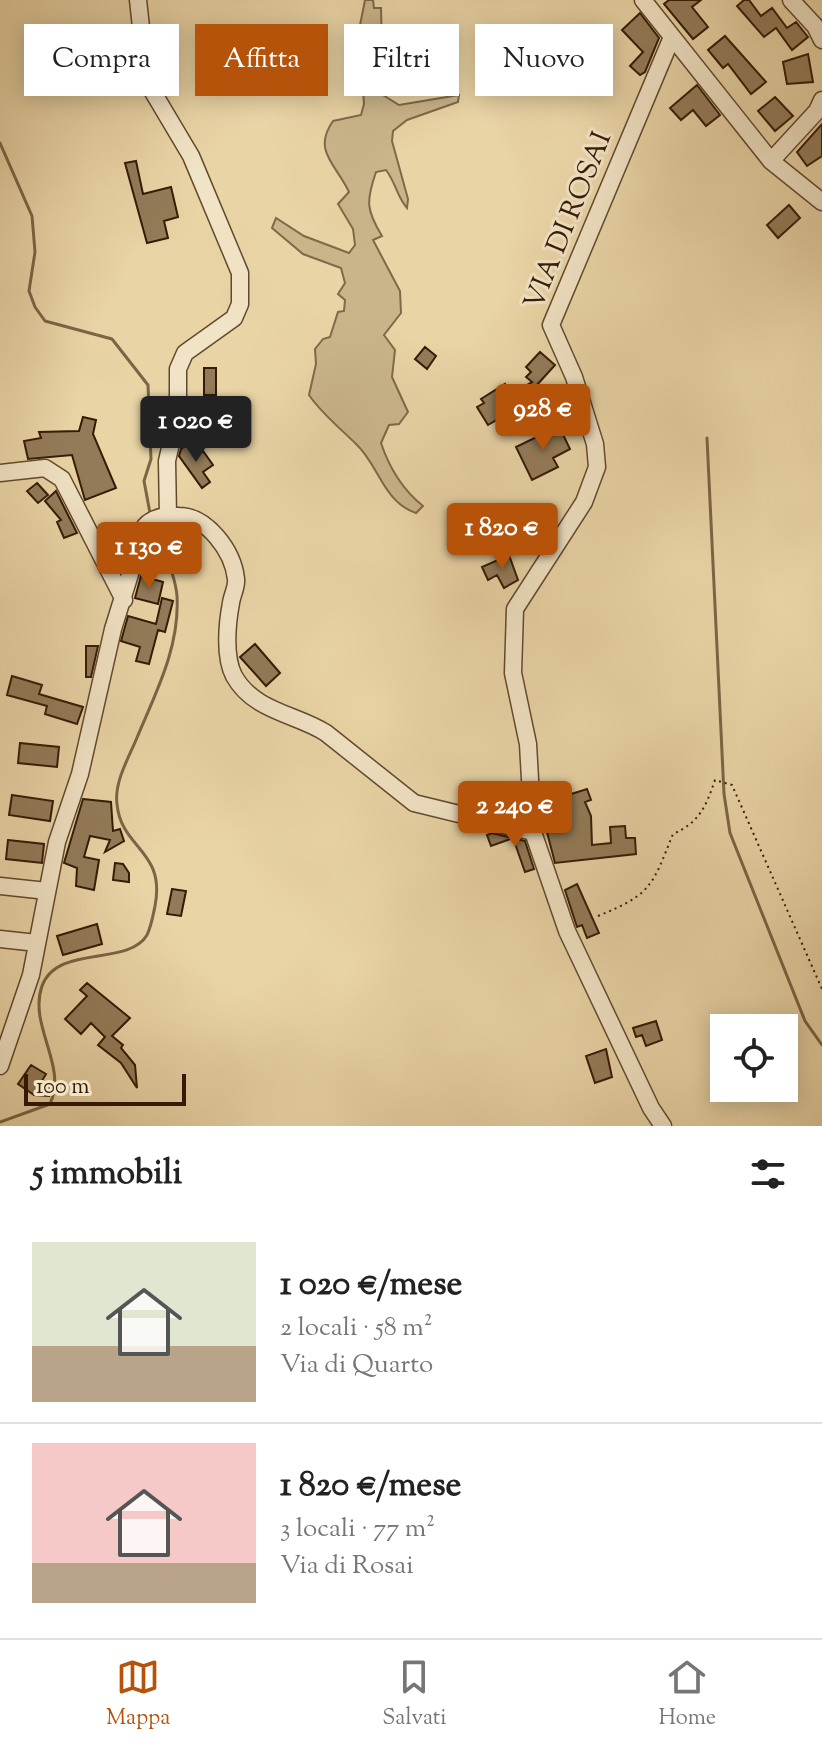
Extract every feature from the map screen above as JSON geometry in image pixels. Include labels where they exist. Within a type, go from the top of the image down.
[{"type":"street","points":[[138,0],[147,82],[191,156],[240,273],[240,304],[234,318],[185,353],[178,369],[178,413],[167,461],[168,516]]},
{"type":"street","points":[[643,0],[771,161],[822,202]]},
{"type":"street","points":[[791,0],[815,26],[822,40]]},
{"type":"street","name":"VIA DI ROSAI","points":[[663,1126],[651,1108],[567,931],[533,832],[528,744],[513,673],[515,609],[584,502],[597,467],[595,444],[574,377],[551,325],[672,37]]},
{"type":"street","points":[[771,161],[817,111],[822,100]]},
{"type":"street","points":[[0,473],[45,468],[62,479],[124,600]]},
{"type":"street","points":[[0,1066],[31,975],[57,842],[84,760],[113,629],[145,526],[168,516],[194,517],[215,535],[236,581],[229,627],[229,657],[235,678],[269,709],[291,720],[311,723],[414,803],[533,832]]},
{"type":"street","points":[[0,886],[47,891]]},
{"type":"street","points":[[0,939],[37,943]]},
{"type":"path","points":[[598,916],[636,901],[653,882],[673,834],[694,825],[705,808],[715,780],[732,785],[822,989]]},
{"type":"shaded area","points":[[365,0],[373,0],[374,8],[381,8],[381,24],[360,24]]},
{"type":"shaded area","points":[[363,96],[385,96],[399,105],[459,96],[458,102],[407,120],[393,131],[392,141],[408,199],[407,208],[386,170],[376,172],[369,198],[370,212],[382,236],[373,240],[400,291],[401,313],[384,335],[395,350],[392,377],[408,412],[399,424],[389,425],[381,443],[398,478],[423,506],[416,513],[396,501],[364,453],[309,395],[316,364],[315,349],[323,339],[330,337],[338,312],[344,311],[345,300],[338,294],[345,283],[341,268],[303,254],[272,228],[276,218],[304,236],[349,253],[355,245],[353,229],[338,204],[349,192],[328,157],[325,141],[333,121],[361,115]]},
{"type":"building","points":[[669,0],[701,0],[692,7],[708,27],[693,39],[664,4]]},
{"type":"building","points":[[749,0],[761,16],[772,8],[787,28],[796,22],[808,37],[792,50],[776,28],[764,37],[737,6]]},
{"type":"building","points":[[640,13],[659,38],[645,72],[640,75],[630,66],[643,52],[622,30]]},
{"type":"building","points":[[725,36],[766,82],[751,94],[728,64],[723,68],[708,50]]},
{"type":"building","points":[[808,54],[813,82],[787,84],[783,62]]},
{"type":"building","points":[[697,85],[720,115],[706,126],[693,110],[681,120],[670,108]]},
{"type":"building","points":[[775,97],[793,116],[775,131],[758,111]]},
{"type":"building","points":[[822,124],[822,156],[807,166],[797,152]]},
{"type":"building","points":[[136,161],[143,194],[171,187],[178,217],[164,221],[168,238],[147,243],[125,163]]},
{"type":"building","points":[[789,205],[800,218],[778,238],[767,225]]},
{"type":"building","points":[[425,347],[436,356],[427,369],[415,359]]},
{"type":"building","points":[[540,352],[555,365],[536,386],[540,393],[533,398],[525,386],[532,382],[526,377],[531,372],[526,367]]},
{"type":"building","points":[[204,368],[216,368],[216,395],[204,395]]},
{"type":"building","points":[[505,384],[519,407],[488,425],[477,407],[484,403],[481,399]]},
{"type":"building","points":[[83,417],[96,420],[93,434],[116,488],[85,500],[72,455],[28,459],[24,441],[41,438],[39,432],[79,431]]},
{"type":"building","points":[[559,426],[570,449],[553,458],[558,467],[532,480],[516,447]]},
{"type":"building","points":[[189,443],[198,455],[203,451],[213,465],[203,472],[210,482],[202,488],[179,456],[181,449]]},
{"type":"building","points":[[37,483],[48,495],[38,503],[27,491]]},
{"type":"building","points":[[56,491],[77,533],[64,538],[57,522],[61,520],[45,501]]},
{"type":"building","points":[[509,555],[518,580],[504,588],[497,575],[488,580],[482,567]]},
{"type":"building","points":[[141,576],[163,582],[158,604],[135,598]]},
{"type":"building","points":[[162,598],[173,601],[165,632],[158,630],[149,664],[136,661],[140,647],[121,641],[128,616],[156,624]]},
{"type":"building","points":[[255,644],[280,673],[266,686],[240,657]]},
{"type":"building","points":[[86,646],[98,646],[91,677],[86,677]]},
{"type":"building","points":[[12,676],[42,685],[39,694],[83,707],[77,724],[45,714],[47,706],[7,695]]},
{"type":"building","points":[[20,743],[59,747],[57,767],[18,763]]},
{"type":"building","points":[[587,789],[591,800],[585,802],[591,816],[592,845],[611,843],[610,827],[625,826],[626,838],[635,838],[636,854],[555,863],[543,817],[571,817],[565,796]]},
{"type":"building","points":[[12,795],[53,801],[50,821],[9,815]]},
{"type":"building","points":[[83,799],[111,802],[113,831],[120,829],[124,841],[105,852],[110,840],[90,836],[84,857],[99,860],[94,890],[76,886],[77,868],[64,863]]},
{"type":"building","points":[[492,833],[513,838],[491,846],[487,835]]},
{"type":"building","points":[[513,838],[525,841],[534,869],[525,872]]},
{"type":"building","points":[[8,840],[44,844],[42,863],[6,859]]},
{"type":"building","points":[[115,863],[123,864],[129,873],[129,882],[113,880]]},
{"type":"building","points":[[577,884],[599,933],[587,938],[582,925],[577,927],[565,890]]},
{"type":"building","points":[[172,889],[186,891],[181,916],[167,914]]},
{"type":"building","points":[[97,924],[102,944],[63,955],[57,936]]},
{"type":"building","points":[[87,983],[130,1018],[112,1036],[123,1045],[121,1048],[135,1065],[137,1088],[121,1063],[98,1045],[105,1037],[91,1023],[81,1034],[65,1019],[87,996],[80,990]]},
{"type":"building","points":[[656,1021],[662,1040],[646,1046],[642,1035],[636,1037],[633,1028]]},
{"type":"building","points":[[606,1049],[612,1077],[595,1083],[586,1056]]},
{"type":"building","points":[[31,1065],[46,1074],[40,1084],[49,1084],[49,1096],[34,1095],[18,1084]]},
{"type":"waterway","points":[[0,143],[32,216],[35,252],[29,291],[35,307],[45,321],[112,339],[148,385],[151,459],[144,481],[150,513]]},
{"type":"waterway","points":[[707,438],[724,794],[730,833],[805,1021],[822,1045]]},
{"type":"waterway","points":[[0,1122],[50,1104],[54,1075],[39,1001],[42,986],[50,973],[77,960],[125,951],[138,945],[147,935],[152,921],[157,887],[154,873],[120,819],[117,796],[122,771],[165,670],[175,634],[176,587],[155,527]]}]
